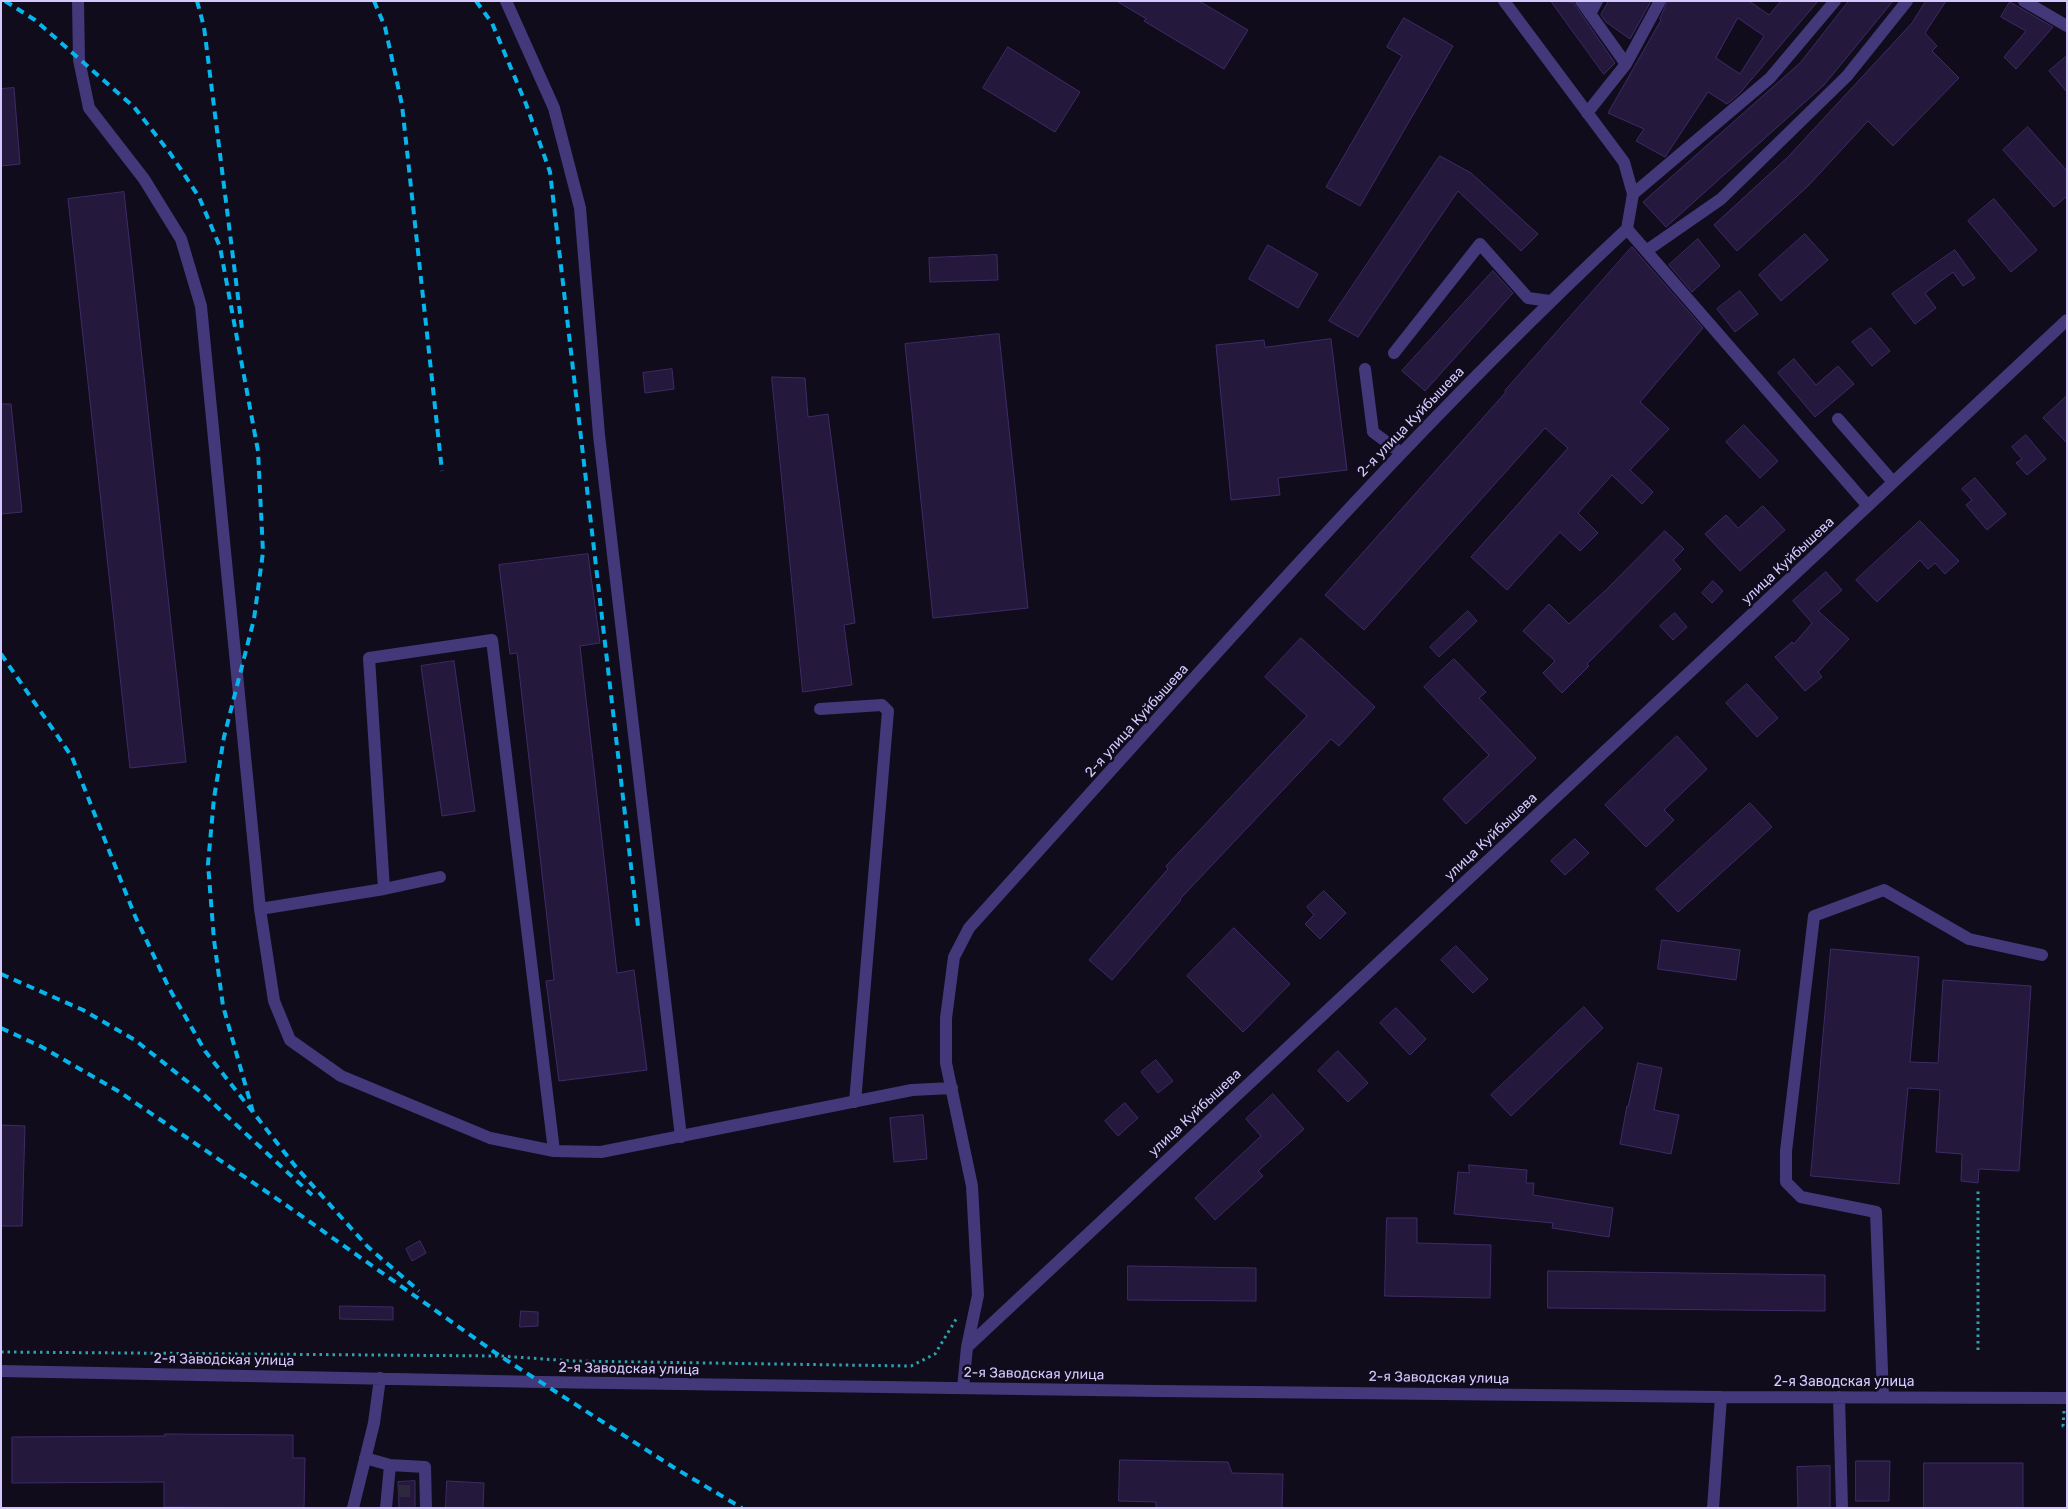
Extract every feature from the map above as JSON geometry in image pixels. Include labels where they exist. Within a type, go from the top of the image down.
[{"type":"street","points":[[78,1],[79,60],[89,108],[144,179],[181,239],[200,306],[260,909],[274,1001],[290,1040],[341,1076],[490,1138],[554,1151],[602,1152],[912,1090],[952,1088]]},
{"type":"street","points":[[506,1],[554,108],[580,208],[600,444],[681,1136]]},
{"type":"street","points":[[1504,1],[1624,162],[1633,194],[1627,229],[1868,506]]},
{"type":"street","points":[[1581,1],[1626,64]]},
{"type":"street","points":[[1590,14],[1598,1]]},
{"type":"street","points":[[1587,112],[1626,64],[1660,1]]},
{"type":"street","points":[[1633,194],[1770,78],[1835,1]]},
{"type":"street","points":[[1646,251],[1721,199],[1847,76],[1907,1]]},
{"type":"street","points":[[2024,1],[2067,26]]},
{"type":"street","name":"2-я улица Куйбышева","points":[[967,1347],[978,1295],[972,1186],[946,1063],[946,1018],[954,957],[969,928],[1400,452],[1550,301],[1627,229]]},
{"type":"street","points":[[1394,354],[1480,244],[1528,298],[1550,301]]},
{"type":"street","name":"улица Куйбышева","points":[[967,1347],[2067,320]]},
{"type":"street","points":[[1365,369],[1373,432],[1400,452]]},
{"type":"street","points":[[1838,419],[1893,482]]},
{"type":"street","points":[[384,889],[369,658],[492,640],[554,1151]]},
{"type":"street","points":[[820,709],[882,705],[888,711],[855,1102]]},
{"type":"street","points":[[260,909],[384,889],[440,877]]},
{"type":"street","points":[[1882,1397],[1876,1212],[1800,1197],[1786,1182],[1786,1151],[1814,916],[1884,890],[1969,939],[2042,955]]},
{"type":"street","points":[[963,1388],[967,1347]]},
{"type":"street","name":"2-я Заводская улица","points":[[1,1371],[963,1388],[1721,1397],[2067,1398]]},
{"type":"street","points":[[353,1508],[374,1423],[380,1378]]},
{"type":"street","points":[[1712,1508],[1721,1397]]},
{"type":"street","points":[[1839,1397],[1842,1508]]},
{"type":"street","points":[[365,1458],[390,1465],[425,1466],[420,1491],[426,1508]]},
{"type":"street","points":[[386,1508],[393,1491],[390,1465]]},
{"type":"path","points":[[1978,1189],[1978,1350]]},
{"type":"path","points":[[1,1352],[500,1356],[573,1361],[911,1366],[935,1354],[956,1318],[978,1295]]},
{"type":"building","points":[[1117,1],[1199,1],[1248,30],[1224,69],[1144,21],[1146,19]]},
{"type":"building","points":[[1551,1],[1573,2],[1615,63],[1604,74]]},
{"type":"building","points":[[1609,1],[1651,1],[1630,39],[1606,22],[1601,15]]},
{"type":"building","points":[[1668,1],[1749,1],[1769,15],[1781,1],[1818,1],[1740,93],[1727,104],[1708,92],[1665,157],[1636,141],[1644,129],[1608,113]],"holes":[[[1738,18],[1764,36],[1740,74],[1716,58]]]},
{"type":"building","points":[[1849,1],[1893,1],[1824,85],[1666,227],[1643,202],[1800,63]]},
{"type":"building","points":[[1926,1],[1946,1],[1925,33],[1937,46],[1932,51],[1959,78],[1893,146],[1868,121],[1808,186],[1737,251],[1714,225],[1788,157],[1912,23]]},
{"type":"building","points":[[2010,2],[2053,27],[2016,69],[2004,57],[2026,31],[2001,17]]},
{"type":"building","points":[[1404,18],[1453,46],[1360,206],[1326,187],[1402,56],[1387,47]]},
{"type":"building","points":[[1008,47],[1080,92],[1055,132],[983,88]]},
{"type":"building","points":[[2067,56],[2067,92],[2049,71]]},
{"type":"building","points":[[14,88],[20,164],[1,166],[1,89]]},
{"type":"building","points":[[2028,127],[2067,171],[2067,196],[2054,207],[2003,150]]},
{"type":"building","points":[[1440,156],[1471,173],[1538,234],[1521,251],[1458,191],[1358,337],[1329,321]]},
{"type":"building","points":[[124,192],[186,762],[130,768],[68,199]]},
{"type":"building","points":[[1994,199],[2037,250],[2011,272],[1968,221]]},
{"type":"building","points":[[1805,234],[1828,260],[1781,301],[1759,275]]},
{"type":"building","points":[[1698,239],[1720,266],[1692,292],[1669,265]]},
{"type":"building","points":[[1268,245],[1318,274],[1298,308],[1249,279]]},
{"type":"building","points":[[1632,247],[1703,328],[1640,402],[1669,429],[1630,470],[1653,492],[1642,504],[1612,475],[1578,513],[1598,533],[1580,551],[1560,532],[1507,590],[1471,557],[1568,448],[1545,428],[1364,630],[1325,595]]},
{"type":"building","points":[[1955,250],[1975,278],[1963,286],[1953,272],[1925,293],[1936,308],[1915,324],[1892,294]]},
{"type":"building","points":[[997,255],[998,280],[930,282],[929,258]]},
{"type":"building","points":[[1493,271],[1513,293],[1425,391],[1402,371]]},
{"type":"building","points":[[1740,291],[1758,314],[1735,332],[1717,309]]},
{"type":"building","points":[[1871,328],[1890,351],[1872,366],[1852,342]]},
{"type":"building","points":[[999,334],[1028,608],[933,618],[905,344]]},
{"type":"building","points":[[1331,339],[1347,470],[1278,478],[1280,495],[1231,500],[1216,345],[1264,340],[1265,347]]},
{"type":"building","points":[[1794,359],[1816,385],[1838,366],[1854,384],[1815,417],[1778,373]]},
{"type":"building","points":[[672,369],[674,389],[645,393],[643,373]]},
{"type":"building","points":[[772,377],[805,378],[808,417],[828,414],[855,623],[844,625],[852,685],[803,692]]},
{"type":"building","points":[[2067,396],[2067,443],[2043,418]]},
{"type":"building","points":[[1,404],[11,404],[22,512],[1,514]]},
{"type":"building","points":[[1744,425],[1778,461],[1760,478],[1726,442]]},
{"type":"building","points":[[2026,435],[2046,459],[2027,475],[2016,463],[2022,459],[2012,447]]},
{"type":"building","points":[[1975,478],[2006,514],[1987,530],[1966,505],[1972,500],[1962,489]]},
{"type":"building","points":[[1763,506],[1785,530],[1740,571],[1705,534],[1726,515],[1738,528]]},
{"type":"building","points":[[1920,521],[1959,561],[1945,574],[1935,563],[1928,569],[1920,560],[1877,602],[1856,580]]},
{"type":"building","points":[[1665,531],[1684,549],[1673,560],[1681,569],[1587,664],[1589,666],[1562,693],[1543,673],[1555,661],[1523,631],[1549,604],[1569,624]]},
{"type":"building","points":[[588,554],[600,643],[580,646],[617,973],[634,970],[647,1070],[559,1081],[546,981],[554,980],[517,653],[510,654],[499,565]]},
{"type":"building","points":[[1826,572],[1842,590],[1818,611],[1849,639],[1818,672],[1822,677],[1805,691],[1775,657],[1792,642],[1794,644],[1812,623],[1793,601]]},
{"type":"building","points":[[1713,581],[1723,591],[1712,603],[1702,593]]},
{"type":"building","points":[[1468,611],[1477,621],[1439,657],[1430,647]]},
{"type":"building","points":[[1675,613],[1687,627],[1673,640],[1660,626]]},
{"type":"building","points":[[1301,638],[1375,707],[1339,746],[1331,739],[1180,899],[1112,980],[1089,960],[1168,869],[1166,866],[1307,716],[1265,677]]},
{"type":"building","points":[[1454,659],[1486,692],[1479,698],[1536,758],[1466,824],[1443,799],[1489,755],[1424,687]]},
{"type":"building","points":[[454,661],[475,811],[442,816],[421,666]]},
{"type":"building","points":[[1747,684],[1778,718],[1757,737],[1726,703]]},
{"type":"building","points":[[1677,736],[1707,769],[1664,810],[1674,820],[1646,847],[1605,805]]},
{"type":"building","points":[[1750,803],[1772,827],[1678,912],[1656,889]]},
{"type":"building","points":[[1575,839],[1589,853],[1565,875],[1551,861]]},
{"type":"building","points":[[1324,891],[1346,913],[1320,939],[1305,924],[1314,915],[1307,907]]},
{"type":"building","points":[[1234,928],[1290,984],[1243,1032],[1187,976]]},
{"type":"building","points":[[1662,940],[1740,950],[1736,980],[1658,969]]},
{"type":"building","points":[[1456,946],[1488,979],[1473,993],[1441,960]]},
{"type":"building","points":[[1831,949],[1919,957],[1910,1062],[1938,1063],[1943,980],[2031,986],[2019,1171],[1979,1169],[1978,1183],[1961,1181],[1962,1154],[1936,1152],[1940,1090],[1908,1088],[1899,1184],[1811,1176]]},
{"type":"building","points":[[1584,1007],[1603,1028],[1511,1116],[1491,1095]]},
{"type":"building","points":[[1396,1008],[1426,1039],[1410,1055],[1380,1023]]},
{"type":"building","points":[[1338,1051],[1368,1083],[1348,1102],[1318,1071]]},
{"type":"building","points":[[1156,1060],[1173,1081],[1158,1093],[1141,1072]]},
{"type":"building","points":[[1638,1063],[1662,1068],[1654,1110],[1679,1115],[1671,1154],[1620,1144]]},
{"type":"building","points":[[1273,1094],[1304,1129],[1258,1171],[1263,1176],[1215,1220],[1195,1198],[1261,1136],[1246,1119]]},
{"type":"building","points":[[1125,1103],[1138,1118],[1118,1136],[1105,1121]]},
{"type":"building","points":[[923,1115],[927,1159],[894,1162],[890,1118]]},
{"type":"building","points":[[1,1125],[25,1126],[22,1226],[1,1226]]},
{"type":"building","points":[[1469,1165],[1527,1170],[1526,1183],[1534,1183],[1533,1195],[1613,1208],[1609,1237],[1552,1228],[1553,1223],[1454,1214],[1458,1172],[1469,1173]]},
{"type":"building","points":[[1387,1218],[1417,1218],[1417,1243],[1491,1245],[1490,1298],[1385,1296]]},
{"type":"building","points":[[420,1241],[426,1253],[412,1261],[406,1249]]},
{"type":"building","points":[[1128,1266],[1256,1268],[1256,1301],[1128,1300]]},
{"type":"building","points":[[1548,1271],[1825,1275],[1825,1311],[1548,1308]]},
{"type":"building","points":[[340,1306],[393,1307],[393,1320],[340,1319]]},
{"type":"building","points":[[521,1311],[538,1312],[538,1326],[520,1327]]},
{"type":"building","points":[[165,1434],[293,1435],[293,1458],[305,1458],[304,1508],[164,1507],[164,1482],[12,1483],[12,1437],[165,1436]]},
{"type":"building","points":[[1120,1460],[1228,1462],[1232,1473],[1283,1474],[1282,1508],[1156,1508],[1156,1502],[1119,1501]]},
{"type":"building","points":[[1856,1461],[1890,1461],[1889,1501],[1856,1501]]},
{"type":"building","points":[[1924,1463],[2023,1463],[2023,1508],[1924,1508]]},
{"type":"building","points":[[1830,1466],[1830,1508],[1798,1508],[1797,1467]]},
{"type":"building","points":[[415,1481],[415,1508],[399,1508],[398,1482]]},
{"type":"building","points":[[447,1481],[484,1483],[483,1508],[446,1508]]},
{"type":"tunnel","points":[[398,1491],[415,1491]]},
{"type":"railway","points":[[5,1],[35,20],[134,107],[170,153],[199,197],[220,247],[258,451],[263,552],[254,619],[224,737],[214,798],[208,864],[214,940],[223,1006],[253,1112]]},
{"type":"railway","points":[[197,1],[204,27],[242,329]]},
{"type":"railway","points":[[374,1],[385,27],[402,105],[442,471]]},
{"type":"railway","points":[[476,1],[492,23],[526,104],[550,172],[638,926]]},
{"type":"railway","points":[[1,654],[72,757],[135,916],[169,988],[205,1051],[296,1167],[368,1247],[419,1291]]},
{"type":"railway","points":[[1,974],[83,1010],[135,1040],[203,1094],[312,1195]]},
{"type":"railway","points":[[1,1028],[42,1047],[118,1091],[286,1205],[500,1356],[673,1467],[742,1508]]}]
